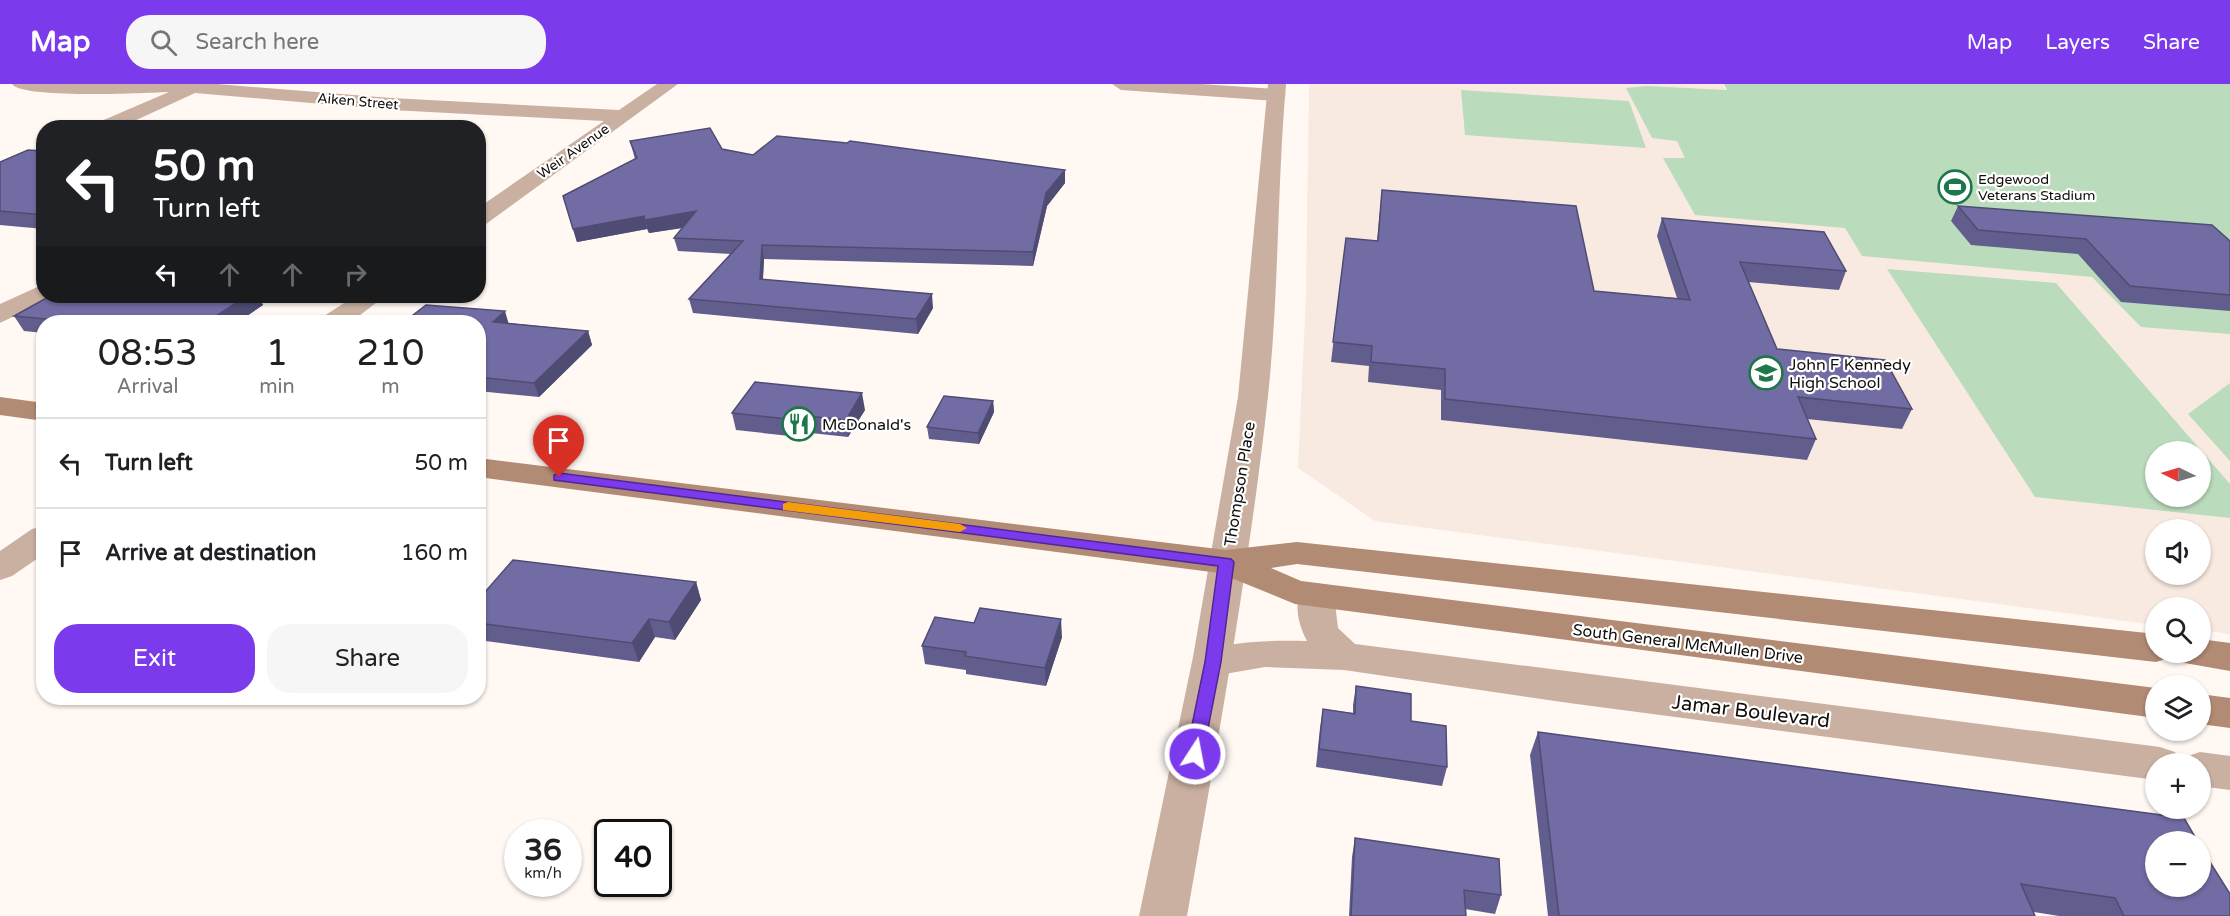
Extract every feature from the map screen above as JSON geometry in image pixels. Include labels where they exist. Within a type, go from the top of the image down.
[{"type":"main road","points":[[0,406],[36,411]]},
{"type":"main road","name":"South General McMullen Drive","points":[[486,468],[1226,562],[1298,553],[2145,647]]},
{"type":"main road","name":"South General McMullen Drive","points":[[1226,562],[1295,592],[2145,702]]},
{"type":"main road","points":[[2211,654],[2230,657]]},
{"type":"main road","points":[[2211,710],[2230,713]]},
{"type":"street","name":"Aiken Street","points":[[21,84],[81,89],[151,85],[199,86],[403,105],[623,116]]},
{"type":"street","name":"Weir Avenue","points":[[486,213],[669,84]]},
{"type":"street","points":[[1121,84],[1277,89]]},
{"type":"street","points":[[120,120],[199,86]]},
{"type":"street","points":[[403,105],[431,89]]},
{"type":"street","name":"Thompson Place","points":[[1163,916],[1213,662],[1226,562],[1253,396],[1263,303],[1277,89]]},
{"type":"street","points":[[0,315],[36,296]]},
{"type":"street","points":[[344,315],[362,303]]},
{"type":"street","points":[[0,568],[36,543]]},
{"type":"street","points":[[1316,595],[1316,624],[1325,640],[1344,656]]},
{"type":"street","name":"Jamar Boulevard","points":[[1213,662],[1265,653],[1344,656],[1593,691],[2145,762]]},
{"type":"street","points":[[2211,770],[2230,773]]},
{"type":"shaded area","name":"John F Kennedy High School","points":[[1309,84],[1723,84],[1726,90],[2230,122],[2230,634],[2211,631],[2211,597],[2145,597],[2145,624],[1375,521],[1298,468],[1306,294]]},
{"type":"green space","name":"Edgewood Veterans Stadium","points":[[1724,84],[2230,84],[2230,334],[2141,327],[2092,277],[1862,256],[1845,228],[1695,215],[1663,158],[1685,158],[1677,141],[1652,138],[1626,88],[1646,86],[1727,90]]},
{"type":"green space","points":[[1461,90],[1629,101],[1646,148],[1465,135]]},
{"type":"green space","points":[[1887,269],[2056,283],[2193,441],[2145,441],[2145,507],[2211,507],[2211,462],[2230,484],[2230,518],[2035,497]]},
{"type":"green space","points":[[2230,383],[2230,461],[2188,414]]},
{"type":"building","points":[[710,128],[722,149],[753,155],[777,136],[847,143],[850,141],[1065,170],[1046,193],[1033,252],[762,245],[760,279],[932,294],[916,319],[689,299],[743,241],[674,238],[696,211],[645,220],[644,216],[573,229],[563,196],[637,158],[630,141]]},
{"type":"building","points":[[28,150],[36,150],[36,214],[0,211],[0,162]]},
{"type":"building","points":[[1382,190],[1576,206],[1594,291],[1690,300],[1662,218],[1824,232],[1846,271],[1740,262],[1777,349],[1885,360],[1912,409],[1798,397],[1816,439],[1445,399],[1445,369],[1371,362],[1372,346],[1333,342],[1346,238],[1378,241]]},
{"type":"building","points":[[1958,206],[2212,225],[2230,241],[2230,295],[2130,286],[2086,239],[1978,230]]},
{"type":"building","points":[[37,303],[236,303],[218,315],[36,315],[36,318],[14,316]]},
{"type":"building","points":[[426,305],[505,311],[493,322],[588,331],[534,383],[486,378],[486,315],[413,315]]},
{"type":"building","points":[[755,382],[862,393],[846,420],[807,416],[805,421],[732,413]]},
{"type":"building","points":[[944,396],[993,401],[978,433],[927,427]]},
{"type":"building","points":[[513,560],[696,582],[669,622],[649,619],[632,643],[486,624],[486,591]]},
{"type":"building","points":[[980,608],[1061,619],[1045,668],[965,656],[966,652],[922,646],[935,617],[974,623]]},
{"type":"building","points":[[1356,686],[1411,694],[1411,721],[1446,726],[1447,767],[1319,749],[1323,709],[1355,714]]},
{"type":"building","points":[[1538,732],[2145,813],[2145,819],[2185,819],[2192,831],[2145,831],[2145,897],[2211,897],[2211,864],[2230,894],[2230,916],[2124,916],[2115,898],[2021,884],[2035,916],[1559,916]]},
{"type":"building","points":[[1355,838],[1499,859],[1501,895],[1464,890],[1466,916],[1351,916]]},
{"type":"slow traffic","points":[[788,507],[960,528]]},
{"type":"place","name":"Edgewood Veterans Stadium","points":[[1955,187]]},
{"type":"place","name":"John F Kennedy High School","points":[[1766,373]]},
{"type":"place","name":"McDonald's","points":[[799,424]]},
{"type":"route","points":[[559,477],[1226,562],[1213,662],[1195,754]]}]
